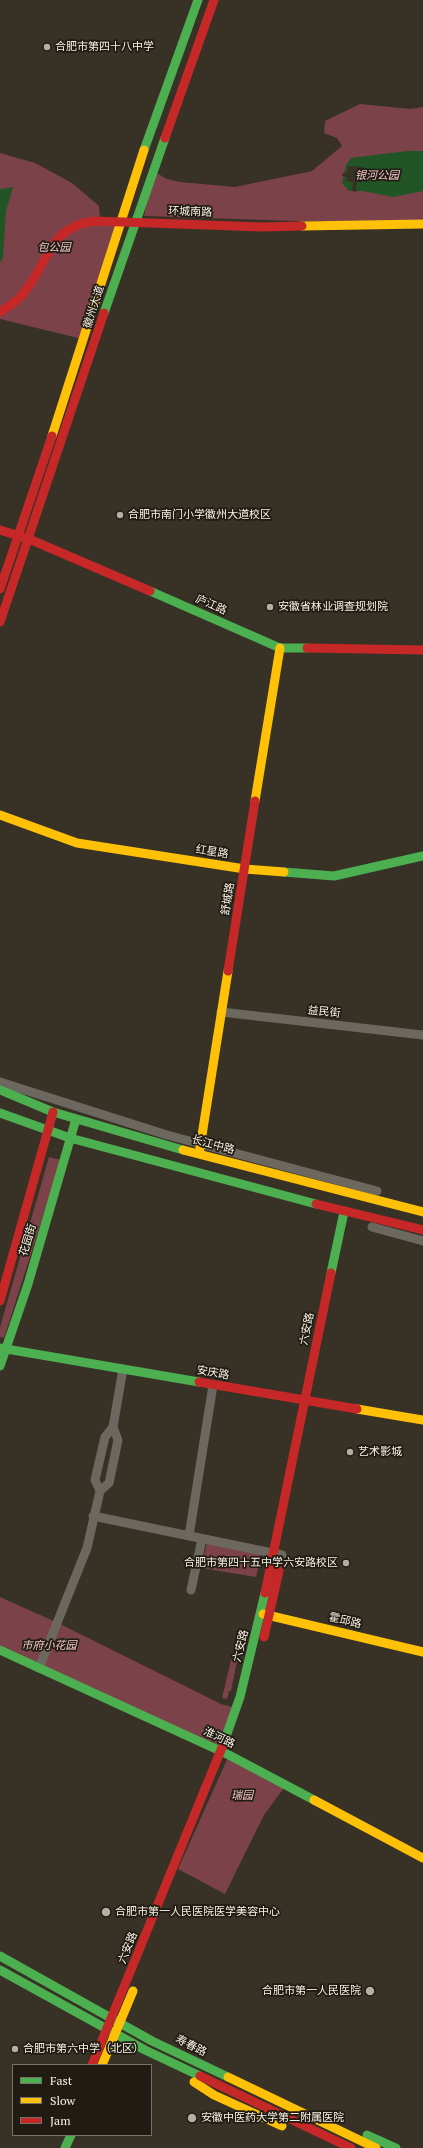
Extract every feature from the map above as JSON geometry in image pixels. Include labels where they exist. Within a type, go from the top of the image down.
[{"type":"main road","name":"徽州大道","points":[[0,589],[19,536],[161,99],[198,0]]},
{"type":"main road","name":"徽州大道","points":[[0,622],[135,222],[214,0]]},
{"type":"main road","name":"环城南路","points":[[0,312],[22,297],[57,239],[65,230],[85,222],[135,222],[262,227],[423,224]]},
{"type":"main road","name":"庐江路","points":[[0,530],[29,539],[280,648],[423,650]]},
{"type":"main road","name":"舒城路","points":[[199,1154],[280,648]]},
{"type":"main road","name":"红星路","points":[[0,816],[77,843],[245,869],[334,876],[423,856]]},
{"type":"main road","name":"长江中路","points":[[0,1090],[52,1112],[76,1119],[199,1154],[423,1212]]},
{"type":"main road","name":"花园街","points":[[0,1301],[52,1112]]},
{"type":"main road","points":[[0,1113],[46,1133],[70,1141],[347,1216],[423,1230]]},
{"type":"main road","name":"花园街","points":[[0,1366],[3,1349],[76,1119]]},
{"type":"main road","name":"六安路","points":[[93,2064],[113,2030],[121,2023],[178,1869],[225,1753],[240,1698],[266,1615],[308,1402],[347,1216]]},
{"type":"main road","name":"安庆路","points":[[3,1349],[308,1402],[423,1420]]},
{"type":"main road","name":"霍邱路","points":[[266,1615],[423,1652]]},
{"type":"main road","name":"淮河路","points":[[0,1650],[225,1753],[423,1858]]},
{"type":"main road","name":"六安路","points":[[102,2064],[113,2030],[112,2018],[225,1753]]},
{"type":"main road","name":"寿春路","points":[[0,1956],[152,2041],[376,2148]]},
{"type":"main road","name":"寿春路","points":[[0,1970],[113,2030],[145,2050],[352,2148]]},
{"type":"main road","points":[[152,2041],[226,2067],[328,2118],[396,2148]]},
{"type":"main road","points":[[145,2050],[214,2095],[292,2131]]},
{"type":"main road","points":[[56,2148],[62,2136]]},
{"type":"main road","points":[[66,2148],[71,2136]]},
{"type":"street","name":"益民街","points":[[221,1012],[423,1035]]},
{"type":"street","points":[[0,1082],[167,1136],[423,1204]]},
{"type":"street","points":[[0,1120],[46,1133]]},
{"type":"street","points":[[347,1216],[423,1241]]},
{"type":"street","points":[[100,1491],[95,1480],[105,1437],[113,1427],[123,1369]]},
{"type":"street","points":[[188,1536],[213,1385]]},
{"type":"street","points":[[39,1668],[87,1548],[93,1516],[100,1491],[109,1483],[118,1440],[113,1427]]},
{"type":"street","points":[[93,1516],[278,1554]]},
{"type":"street","points":[[191,1590],[202,1539]]},
{"type":"green space","name":"银河公园","points":[[360,104],[411,109],[423,107],[423,222],[296,221],[144,216],[153,171],[167,179],[180,182],[235,187],[312,171],[342,146],[337,138],[324,133],[325,121]]},
{"type":"green space","name":"包公园","points":[[0,153],[35,163],[72,183],[99,206],[100,219],[121,219],[82,339],[0,319]]},
{"type":"green space","points":[[49,1157],[61,1160],[4,1338],[0,1337],[0,1327]]},
{"type":"green space","points":[[207,1542],[261,1554],[256,1577],[201,1568]]},
{"type":"green space","name":"市府小花园","points":[[0,1597],[58,1623],[221,1704],[236,1708],[221,1752],[0,1650]]},
{"type":"green space","points":[[231,1660],[237,1661],[231,1691],[229,1691],[227,1699],[222,1698]]},
{"type":"green space","name":"瑞园","points":[[229,1755],[286,1785],[264,1815],[225,1894],[178,1869]]},
{"type":"shaded area","points":[[407,151],[423,151],[423,191],[393,197],[363,191],[349,191],[342,183],[346,165],[351,158]]},
{"type":"shaded area","points":[[13,187],[6,211],[3,258],[0,263],[0,189]]},
{"type":"pier","points":[[348,166],[364,167],[362,182],[357,182],[356,192],[352,191],[353,182],[346,181],[347,177],[342,176],[343,173],[347,173]]},
{"type":"traffic: fast","points":[[144,150],[198,0]]},
{"type":"traffic: fast","points":[[104,313],[165,138]]},
{"type":"traffic: fast","points":[[150,591],[280,648],[307,648]]},
{"type":"traffic: fast","points":[[284,872],[334,876],[423,856]]},
{"type":"traffic: fast","points":[[0,1090],[53,1112],[183,1150]]},
{"type":"traffic: fast","points":[[0,1113],[70,1138],[316,1204]]},
{"type":"traffic: fast","points":[[0,1366],[28,1284],[76,1119]]},
{"type":"traffic: fast","points":[[331,1273],[344,1212]]},
{"type":"traffic: fast","points":[[0,1348],[199,1382]]},
{"type":"traffic: fast","points":[[223,1745],[240,1697],[265,1593]]},
{"type":"traffic: fast","points":[[0,1650],[229,1755],[314,1800]]},
{"type":"traffic: fast","points":[[0,1956],[152,2041],[228,2077]]},
{"type":"traffic: fast","points":[[0,1970],[145,2050],[200,2076]]},
{"type":"traffic: fast","points":[[367,2135],[396,2148]]},
{"type":"traffic: fast","points":[[65,2148],[71,2136]]},
{"type":"traffic: slow","points":[[52,436],[144,150]]},
{"type":"traffic: slow","points":[[302,226],[423,224]]},
{"type":"traffic: slow","points":[[255,801],[280,648]]},
{"type":"traffic: slow","points":[[0,815],[77,843],[245,869],[284,872]]},
{"type":"traffic: slow","points":[[199,1154],[228,971]]},
{"type":"traffic: slow","points":[[183,1150],[423,1212]]},
{"type":"traffic: slow","points":[[357,1409],[423,1420]]},
{"type":"traffic: slow","points":[[263,1614],[423,1652]]},
{"type":"traffic: slow","points":[[314,1800],[423,1858]]},
{"type":"traffic: slow","points":[[102,2064],[133,1991]]},
{"type":"traffic: slow","points":[[228,2077],[376,2148]]},
{"type":"traffic: slow","points":[[194,2082],[214,2095],[282,2126]]},
{"type":"traffic: jam","points":[[165,138],[214,0]]},
{"type":"traffic: jam","points":[[0,312],[15,302],[22,295],[38,272],[57,239],[67,231],[79,225],[95,221],[262,227],[302,226]]},
{"type":"traffic: jam","points":[[0,622],[104,313]]},
{"type":"traffic: jam","points":[[0,589],[52,436]]},
{"type":"traffic: jam","points":[[0,530],[29,539],[150,591]]},
{"type":"traffic: jam","points":[[307,648],[423,650]]},
{"type":"traffic: jam","points":[[228,971],[255,801]]},
{"type":"traffic: jam","points":[[0,1301],[53,1112]]},
{"type":"traffic: jam","points":[[316,1204],[423,1230]]},
{"type":"traffic: jam","points":[[265,1593],[331,1273]]},
{"type":"traffic: jam","points":[[199,1382],[357,1409]]},
{"type":"traffic: jam","points":[[264,1637],[279,1571]]},
{"type":"traffic: jam","points":[[92,2064],[223,1745]]},
{"type":"traffic: jam","points":[[200,2076],[351,2148]]},
{"type":"place","name":"合肥市第四十八中学","points":[[47,47]]},
{"type":"place","name":"合肥市南门小学徽州大道校区","points":[[120,515]]},
{"type":"place","name":"安徽省林业调查规划院","points":[[270,607]]},
{"type":"place","name":"艺术影城","points":[[350,1452]]},
{"type":"place","name":"合肥市第四十五中学六安路校区","points":[[346,1563]]},
{"type":"place","name":"合肥市第一人民医院医学美容中心","points":[[106,1912]]},
{"type":"place","name":"合肥市第一人民医院","points":[[370,1991]]},
{"type":"place","name":"合肥市第六中学（北区）","points":[[15,2049]]},
{"type":"place","name":"安徽中医药大学第二附属医院","points":[[192,2118]]}]
